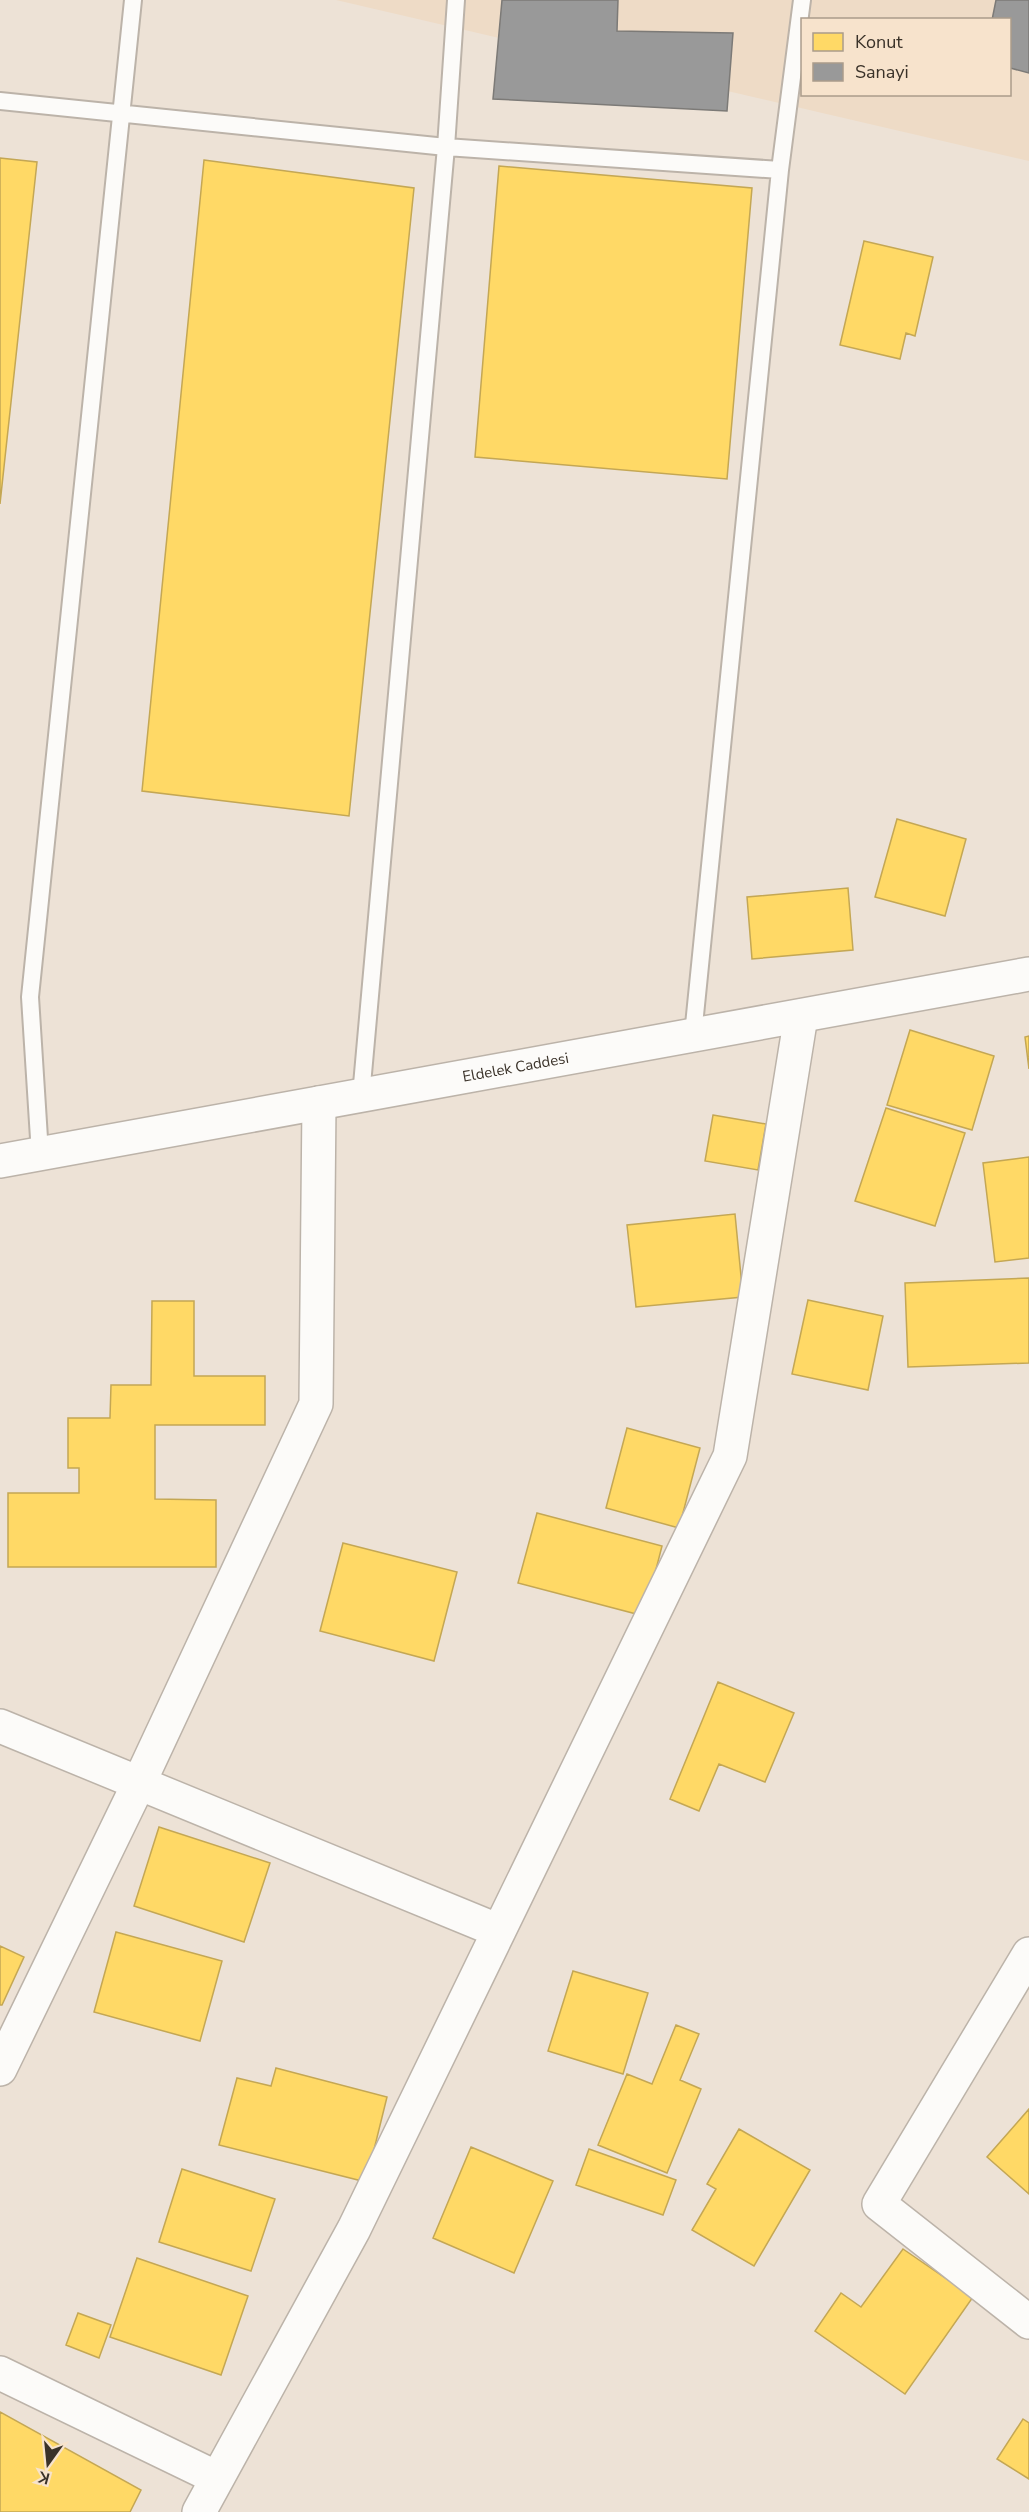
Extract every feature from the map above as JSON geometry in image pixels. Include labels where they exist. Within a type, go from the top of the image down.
[{"type":"street","name":"Eldelek Caddesi","points":[[0,1161],[1029,974]]},
{"type":"street","points":[[199,2512],[354,2229],[730,1456],[801,1016]]},
{"type":"street","points":[[0,2069],[139,1783],[316,1404],[318,1103]]},
{"type":"street","points":[[0,1726],[499,1931]]},
{"type":"street","points":[[1029,1954],[879,2204],[1029,2322]]},
{"type":"street","points":[[0,2373],[217,2478]]},
{"type":"lane","points":[[40,1154],[30,997],[133,0]]},
{"type":"lane","points":[[361,1095],[446,147],[456,0]]},
{"type":"lane","points":[[693,1035],[780,170],[802,0]]},
{"type":"lane","points":[[0,101],[446,147],[780,170]]},
{"type":"shaded area","points":[[336,0],[1029,0],[1029,161]]},
{"type":"building: Konut","points":[[0,158],[37,162],[0,504]]},
{"type":"building: Konut","points":[[204,160],[414,188],[349,816],[142,791]]},
{"type":"building: Konut","points":[[499,166],[752,188],[727,479],[475,457]]},
{"type":"building: Konut","points":[[864,241],[933,257],[915,336],[906,333],[900,359],[840,345]]},
{"type":"building: Konut","points":[[897,819],[966,839],[945,916],[875,897]]},
{"type":"building: Konut","points":[[848,888],[853,950],[752,959],[747,897]]},
{"type":"building: Konut","points":[[910,1030],[994,1056],[972,1130],[887,1105]]},
{"type":"building: Konut","points":[[1029,1036],[1029,1069],[1025,1037]]},
{"type":"building: Konut","points":[[886,1108],[965,1133],[935,1226],[855,1201]]},
{"type":"building: Konut","points":[[713,1115],[766,1124],[758,1170],[705,1161]]},
{"type":"building: Konut","points":[[1029,1157],[1029,1258],[995,1262],[983,1163]]},
{"type":"building: Konut","points":[[735,1214],[743,1297],[636,1307],[627,1225]]},
{"type":"building: Konut","points":[[1029,1278],[1029,1363],[908,1367],[905,1283]]},
{"type":"building: Konut","points":[[808,1300],[883,1316],[868,1390],[792,1374]]},
{"type":"building: Konut","points":[[152,1301],[194,1301],[194,1376],[265,1376],[265,1425],[155,1425],[155,1499],[216,1500],[216,1567],[8,1567],[8,1493],[79,1493],[79,1468],[68,1468],[68,1418],[110,1418],[111,1385],[151,1385]]},
{"type":"building: Konut","points":[[627,1428],[700,1448],[679,1528],[606,1508]]},
{"type":"building: Konut","points":[[537,1513],[662,1546],[644,1616],[518,1583]]},
{"type":"building: Konut","points":[[343,1543],[457,1572],[434,1661],[320,1631]]},
{"type":"building: Konut","points":[[718,1682],[794,1713],[765,1782],[719,1764],[699,1811],[670,1799]]},
{"type":"building: Konut","points":[[159,1827],[270,1863],[244,1942],[134,1906]]},
{"type":"building: Konut","points":[[116,1932],[222,1961],[200,2041],[94,2012]]},
{"type":"building: Konut","points":[[0,1946],[24,1957],[2,2005],[0,2005]]},
{"type":"building: Konut","points":[[573,1971],[648,1993],[623,2074],[548,2051]]},
{"type":"building: Konut","points":[[676,2025],[699,2034],[680,2080],[701,2089],[667,2173],[598,2145],[627,2074],[652,2084]]},
{"type":"building: Konut","points":[[276,2068],[387,2097],[366,2182],[219,2145],[237,2078],[271,2086]]},
{"type":"building: Konut","points":[[1029,2109],[1029,2194],[987,2157]]},
{"type":"building: Konut","points":[[739,2129],[810,2170],[754,2266],[692,2230],[716,2189],[707,2184]]},
{"type":"building: Konut","points":[[471,2147],[553,2181],[514,2273],[433,2238]]},
{"type":"building: Konut","points":[[589,2149],[676,2180],[663,2215],[576,2185]]},
{"type":"building: Konut","points":[[182,2169],[275,2199],[251,2271],[159,2242]]},
{"type":"building: Konut","points":[[903,2249],[973,2297],[905,2394],[815,2331],[841,2293],[861,2307]]},
{"type":"building: Konut","points":[[137,2258],[248,2296],[221,2375],[110,2337]]},
{"type":"building: Konut","points":[[78,2313],[111,2325],[99,2358],[66,2345]]},
{"type":"building: Konut","points":[[0,2412],[141,2490],[130,2512],[0,2512]]},
{"type":"building: Konut","points":[[1023,2419],[1029,2423],[1029,2479],[997,2459]]},
{"type":"building: Sanayi","points":[[502,0],[618,0],[617,31],[733,33],[727,111],[493,99]]},
{"type":"building: Sanayi","points":[[996,0],[1029,0],[1029,73],[1011,68],[1011,18],[992,18]]}]
